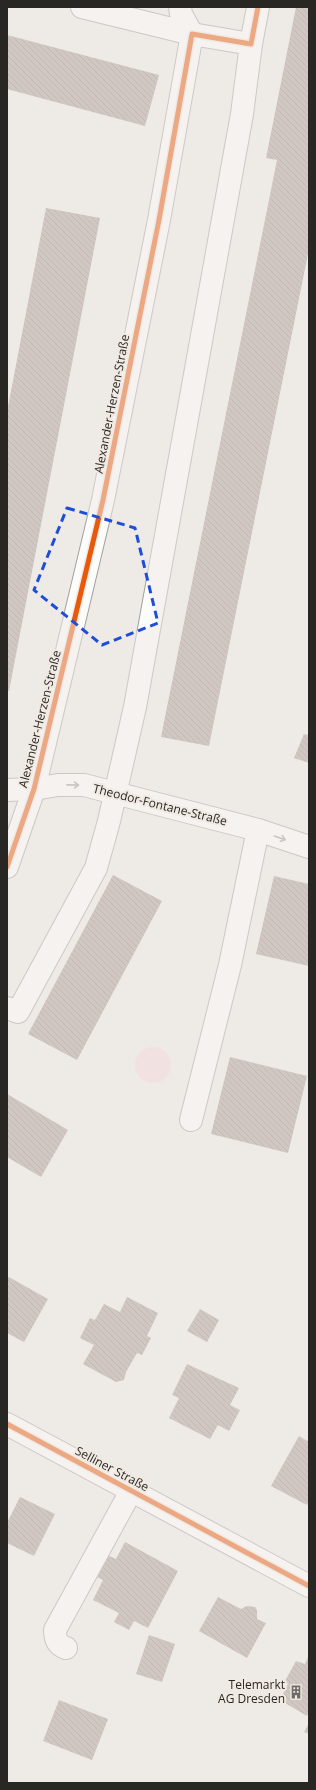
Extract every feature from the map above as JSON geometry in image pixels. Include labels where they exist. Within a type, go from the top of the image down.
[{"type":"street","points":[[82,7],[192,34],[251,44]]},
{"type":"street","points":[[180,7],[192,34]]},
{"type":"street","points":[[7,1008],[18,1012],[96,868],[116,793],[135,707],[242,114],[251,44],[258,7]]},
{"type":"street","name":"Alexander-Herzen-Straße","points":[[7,867],[34,789],[103,500],[159,220],[192,34]]},
{"type":"street","name":"Theodor-Fontane-Straße","points":[[7,790],[34,789],[58,785],[84,785],[258,830],[309,847]]},
{"type":"street","points":[[191,1120],[230,965],[258,830]]},
{"type":"street","name":"Selliner Straße","points":[[7,1424],[309,1586]]},
{"type":"street","points":[[66,1648],[60,1646],[55,1638],[55,1630],[131,1491]]},
{"type":"highlighted area","points":[[67,508],[135,528],[158,623],[102,645],[34,590]]},
{"type":"shaded area","points":[[157,1047],[166,1052],[170,1058],[170,1072],[166,1078],[157,1083],[149,1083],[140,1078],[136,1072],[135,1061],[140,1052],[146,1048]]},
{"type":"building","points":[[296,7],[309,7],[309,249],[209,746],[161,737],[277,160],[266,158]]},
{"type":"building","points":[[7,35],[159,75],[145,126],[7,89]]},
{"type":"building","points":[[46,208],[100,218],[9,691],[7,691],[7,412]]},
{"type":"building","points":[[304,734],[309,735],[309,763],[294,758]]},
{"type":"building","points":[[113,875],[162,901],[77,1060],[28,1034]]},
{"type":"building","points":[[274,876],[309,884],[309,966],[256,954]]},
{"type":"building","points":[[230,1057],[307,1076],[288,1153],[211,1134]]},
{"type":"building","points":[[7,1094],[68,1130],[41,1177],[7,1157]]},
{"type":"building","points":[[7,1276],[48,1299],[24,1342],[7,1333]]},
{"type":"building","points":[[127,1297],[158,1313],[147,1336],[151,1338],[142,1355],[137,1353],[126,1372],[124,1380],[116,1382],[83,1364],[94,1345],[80,1338],[90,1318],[95,1320],[104,1304],[120,1312]]},
{"type":"building","points":[[200,1309],[219,1320],[207,1342],[187,1331]]},
{"type":"building","points":[[187,1364],[239,1388],[230,1405],[240,1410],[229,1431],[218,1425],[210,1439],[169,1418],[179,1398],[172,1395]]},
{"type":"building","points":[[299,1436],[309,1442],[309,1502],[307,1505],[271,1486]]},
{"type":"building","points":[[20,1497],[55,1514],[34,1556],[7,1543],[7,1523]]},
{"type":"building","points":[[125,1542],[178,1571],[148,1628],[134,1621],[129,1630],[114,1622],[119,1613],[93,1600],[103,1580],[97,1577],[109,1556],[116,1559]]},
{"type":"building","points":[[218,1597],[241,1609],[247,1606],[255,1607],[257,1610],[257,1619],[266,1623],[247,1658],[199,1631]]},
{"type":"building","points":[[149,1635],[175,1644],[162,1682],[136,1674]]},
{"type":"building","name":"Telemarkt AG Dresden","points":[[309,1655],[309,1711],[307,1716],[280,1700],[288,1684],[285,1681],[296,1661],[305,1664]]},
{"type":"building","points":[[59,1700],[108,1719],[92,1760],[43,1741]]},
{"type":"building","name":"Telemarkt AG Dresden","points":[[309,1723],[309,1734],[304,1732]]},
{"type":"cycle path","points":[[7,867],[34,789],[103,500],[159,220],[192,34],[251,44],[258,7]]},
{"type":"cycle path","points":[[7,1424],[309,1586]]},
{"type":"place","name":"Telemarkt AG Dresden","points":[[296,1692]]}]
